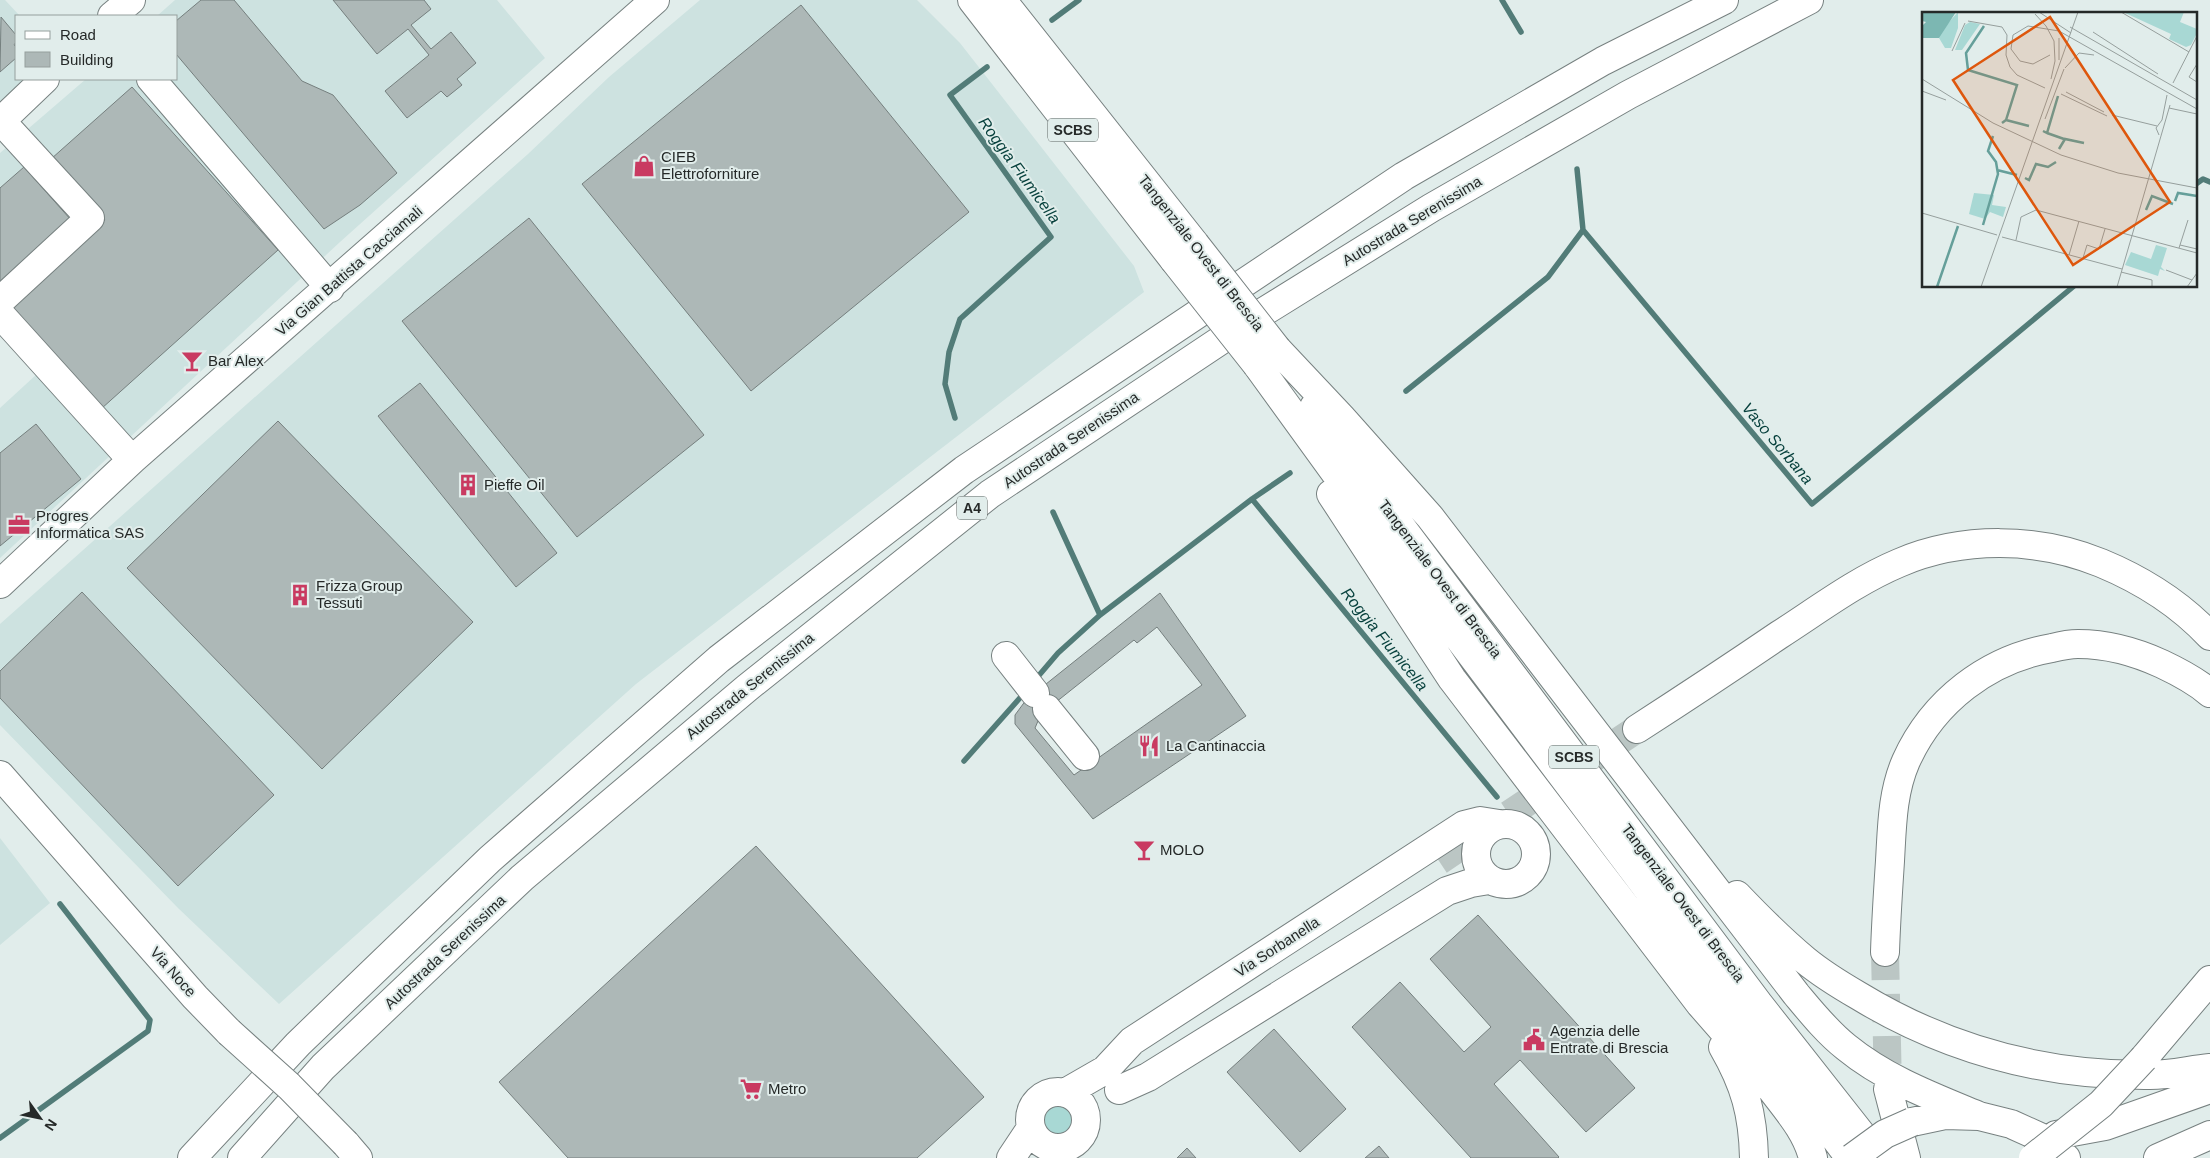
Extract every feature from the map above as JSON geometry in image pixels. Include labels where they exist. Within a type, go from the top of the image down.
[{"type":"main road","points":[[113,15],[130,0]]},
{"type":"main road","name":"Via Gian Battista Cacciamali","points":[[0,584],[132,460],[330,288],[655,0]]},
{"type":"main road","name":"Tangenziale Ovest di Brescia","points":[[972,0],[1184,252]]},
{"type":"main road","name":"Tangenziale Ovest di Brescia","points":[[1002,0],[1268,365],[1375,527],[1851,1158]]},
{"type":"main road","name":"A4","points":[[192,1158],[298,1044],[490,859],[719,659],[964,470],[1404,176],[1603,61],[1724,0]]},
{"type":"main road","name":"Autostrada Serenissima","points":[[242,1158],[323,1067],[522,878],[747,688],[990,494],[1257,316],[1431,208],[1628,96],[1809,0]]},
{"type":"main road","points":[[0,301],[90,218],[0,121],[44,80]]},
{"type":"main road","points":[[152,80],[330,288]]},
{"type":"main road","points":[[0,314],[132,460]]},
{"type":"main road","points":[[1268,365],[1342,417],[1430,517],[1796,994],[1845,1047],[1884,1073],[1922,1093],[1979,1116],[2012,1124],[2037,1148],[2066,1158]]},
{"type":"main road","points":[[1268,365],[1340,510],[1452,679],[1700,1004],[1732,1039],[1796,1121],[1809,1144],[1813,1158]]},
{"type":"main road","name":"Tangenziale Ovest di Brescia","points":[[1268,365],[1328,429],[1758,1003],[1880,1158]]},
{"type":"main road","points":[[1637,729],[1852,588],[1899,563],[1935,552],[1969,546],[2002,543],[2044,546],[2088,558],[2125,573],[2165,597],[2210,636]]},
{"type":"main road","points":[[1884,952],[1893,803],[1906,762],[1921,735],[1945,704],[1968,683],[2000,663],[2037,650],[2077,644],[2109,646],[2145,656],[2179,672],[2210,693]]},
{"type":"main road","points":[[1006,656],[1085,756]]},
{"type":"main road","points":[[1548,672],[1600,722],[1704,859],[1737,896],[1805,960],[1838,983],[1893,1016],[1981,1053],[2044,1068],[2097,1074],[2152,1075],[2210,1068]]},
{"type":"main road","name":"Via Noce","points":[[0,775],[195,997],[229,1032],[289,1086],[352,1151]]},
{"type":"main road","name":"Via Sorbanella","points":[[1065,1093],[1112,1080],[1132,1041],[1464,825],[1480,821],[1500,824]]},
{"type":"main road","points":[[1500,824],[1511,824],[1523,828],[1536,847],[1536,859],[1532,871],[1523,879],[1512,884],[1500,884],[1489,880],[1480,871],[1476,860],[1476,848],[1480,837],[1488,828],[1500,824]]},
{"type":"main road","points":[[1011,1158],[1035,1144],[1060,1148],[1072,1145],[1081,1137],[1103,1104],[1112,1080],[1141,1056],[1439,861]]},
{"type":"main road","points":[[1112,1080],[1148,1077],[1447,892],[1471,883],[1489,880]]},
{"type":"main road","points":[[2037,1148],[2101,1104],[2144,1058],[2210,980]]},
{"type":"main road","points":[[1700,1004],[1737,1072],[1748,1102],[1753,1134],[1754,1158]]},
{"type":"main road","points":[[1888,1089],[1906,1158]]},
{"type":"main road","points":[[2037,1148],[2210,1089]]},
{"type":"main road","points":[[1035,1144],[1030,1116],[1035,1104],[1044,1096],[1055,1092],[1075,1097],[1083,1106],[1086,1116],[1086,1128]]},
{"type":"main road","points":[[1851,1158],[1885,1134],[1912,1122],[1945,1115],[1979,1116]]},
{"type":"main road","points":[[2158,1158],[2210,1135]]},
{"type":"shaded area","points":[[0,0],[5,0],[19,15],[15,15],[15,80],[27,80],[0,105]]},
{"type":"shaded area","points":[[175,0],[497,0],[545,58],[340,242],[0,558],[0,408],[37,374],[0,332],[0,153],[85,80],[178,80],[178,15],[158,15]]},
{"type":"shaded area","points":[[700,0],[917,0],[960,43],[1134,266],[1144,292],[636,684],[279,1004],[178,908],[0,725],[0,624],[528,154],[609,77]]},
{"type":"shaded area","points":[[0,838],[50,903],[0,945]]},
{"type":"shaded area","points":[[1059,1106],[1070,1110],[1074,1121],[1070,1132],[1059,1136],[1048,1132],[1044,1121],[1048,1110]]},
{"type":"building","points":[[201,0],[234,0],[302,81],[333,95],[397,173],[360,205],[324,229],[178,56],[178,19]]},
{"type":"building","points":[[333,0],[424,0],[431,9],[411,25],[431,49],[451,32],[476,63],[457,79],[462,85],[447,97],[441,91],[407,118],[385,91],[429,55],[408,29],[377,54]]},
{"type":"building","points":[[801,5],[969,212],[751,391],[582,184]]},
{"type":"building","points":[[1,17],[15,34],[15,59],[0,72]]},
{"type":"building","points":[[132,87],[278,250],[101,409],[9,306],[105,220],[51,159]]},
{"type":"building","points":[[24,167],[71,220],[0,283],[0,188]]},
{"type":"building","points":[[529,218],[704,435],[577,537],[402,321]]},
{"type":"building","name":"Pieffe Oil","points":[[420,383],[557,553],[516,587],[378,416]]},
{"type":"building","name":"Frizza Group Tessuti","points":[[278,421],[473,622],[322,769],[127,568]]},
{"type":"building","points":[[36,424],[81,479],[0,546],[0,453]]},
{"type":"building","points":[[82,592],[274,795],[178,886],[0,698],[0,671]]},
{"type":"building","points":[[1160,593],[1246,716],[1093,819],[1015,724],[1015,715],[1026,700]],"holes":[[[1157,627],[1202,685],[1074,775],[1035,728],[1041,714],[1134,640],[1137,643]]]},
{"type":"building","points":[[756,846],[984,1097],[917,1158],[568,1158],[499,1082]]},
{"type":"building","name":"Agenzia delle Entrate di Brescia","points":[[1478,915],[1635,1088],[1586,1132],[1520,1060],[1494,1084],[1558,1158],[1471,1158],[1352,1027],[1400,982],[1464,1052],[1491,1027],[1430,959]]},
{"type":"building","points":[[1274,1029],[1346,1109],[1300,1152],[1227,1072]]},
{"type":"building","points":[[1379,1146],[1389,1158],[1365,1158]]},
{"type":"building","points":[[1187,1148],[1196,1158],[1177,1158]]},
{"type":"waterway","name":"Roggia Fiumicella","points":[[1052,20],[1079,0]]},
{"type":"waterway","name":"Vaso Sorbana","points":[[1502,0],[1521,32]]},
{"type":"waterway","name":"Roggia Fiumicella","points":[[955,418],[945,384],[949,352],[960,319],[1051,237],[950,95],[987,67]]},
{"type":"waterway","name":"Vaso Sorbana","points":[[1577,169],[1583,230],[1812,504],[2072,288]]},
{"type":"waterway","name":"Vaso Sorbana","points":[[2198,183],[2203,179],[2210,182]]},
{"type":"waterway","name":"Roggia Fiumicella","points":[[1406,391],[1548,277],[1583,230]]},
{"type":"waterway","name":"Roggia Fiumicella","points":[[1290,473],[1252,499],[1497,797]]},
{"type":"waterway","name":"Roggia Fiumicella","points":[[1100,615],[1252,499]]},
{"type":"waterway","name":"Roggia Fiumicella","points":[[1035,680],[1058,653],[1100,615],[1053,512]]},
{"type":"waterway","name":"Roggia Fiumicella","points":[[964,761],[1026,691]]},
{"type":"waterway","points":[[0,1138],[148,1031],[150,1020],[60,904]]},
{"type":"tunnel","points":[[1439,861],[1637,729]]},
{"type":"tunnel","points":[[1885,952],[1888,1089]]},
{"type":"place","name":"CIEB Elettroforniture","points":[[644,166]]},
{"type":"place","name":"Bar Alex","points":[[192,361]]},
{"type":"place","name":"Pieffe Oil","points":[[468,485]]},
{"type":"place","name":"Progres Informatica SAS","points":[[19,525]]},
{"type":"place","name":"Frizza Group Tessuti","points":[[300,595]]},
{"type":"place","name":"La Cantinaccia","points":[[1149,746]]},
{"type":"place","name":"MOLO","points":[[1144,850]]},
{"type":"place","name":"Agenzia delle Entrate di Brescia","points":[[1534,1040]]},
{"type":"place","name":"Metro","points":[[751,1089]]}]
